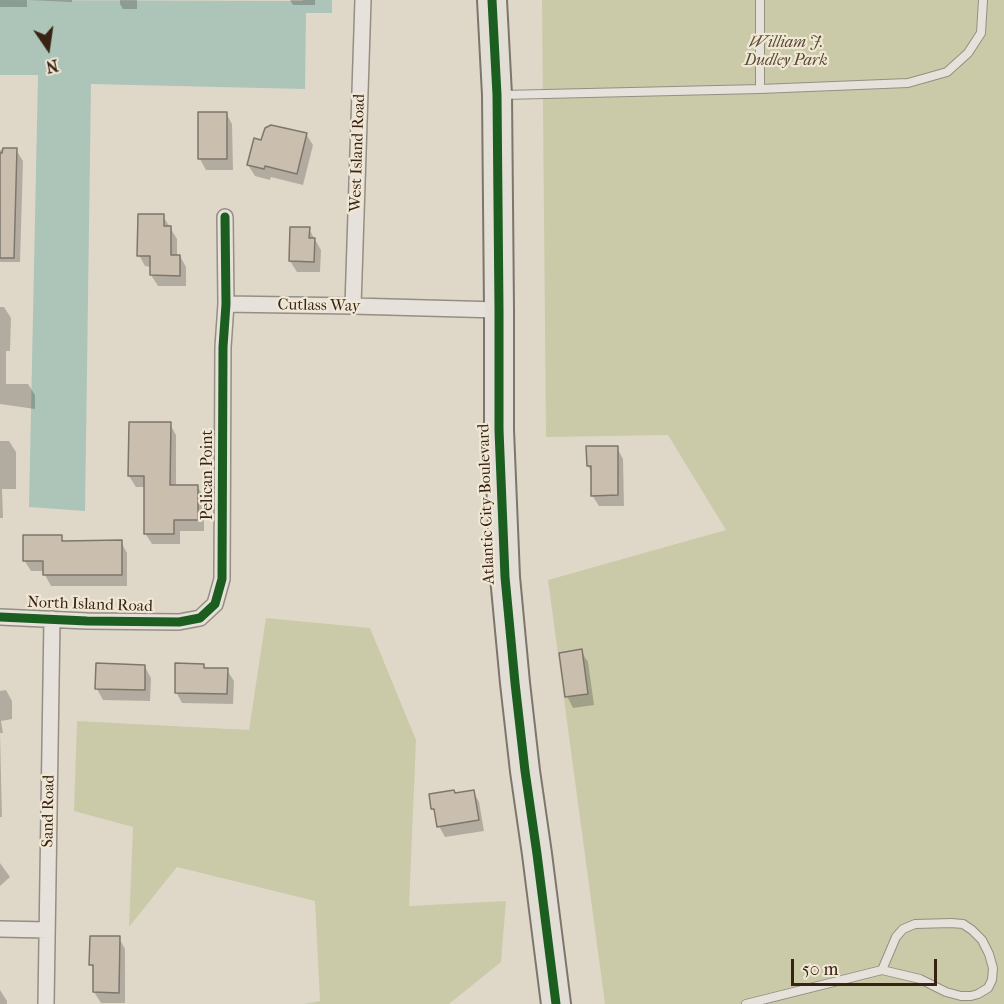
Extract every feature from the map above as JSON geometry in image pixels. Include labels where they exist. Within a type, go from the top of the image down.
[{"type":"highway","name":"Atlantic City Boulevard","points":[[492,0],[497,95],[498,430],[505,577],[514,683],[556,1004]]},
{"type":"street","name":"West Island Road","points":[[353,306],[363,0]]},
{"type":"street","points":[[225,217],[226,304]]},
{"type":"street","name":"Cutlass Way","points":[[226,304],[499,310]]},
{"type":"street","name":"Pelican Point","points":[[180,622],[200,618],[215,604],[222,579],[223,346],[226,304]]},
{"type":"street","name":"North Island Road","points":[[0,617],[180,622]]},
{"type":"street","name":"Sand Road","points":[[46,1004],[52,619]]},
{"type":"street","points":[[0,929],[47,930]]},
{"type":"lane","points":[[760,0],[760,89]]},
{"type":"lane","points":[[497,95],[908,83],[947,72],[968,53],[981,33],[982,0]]},
{"type":"lane","points":[[746,1004],[882,970],[920,979],[946,992],[961,996],[978,994],[988,988],[992,980],[993,968],[982,939],[963,924],[951,922],[915,924],[903,929],[896,937],[882,970]]},
{"type":"lane","points":[[978,994],[981,1004]]},
{"type":"green space","name":"William J. Dudley Park","points":[[542,0],[1004,0],[1004,1004],[605,1004],[548,580],[726,530],[668,435],[546,437]]},
{"type":"green space","points":[[266,618],[370,628],[416,740],[409,906],[506,901],[501,962],[449,1004],[304,1004],[320,1001],[315,901],[177,867],[129,927],[133,827],[74,811],[77,721],[249,730]]},
{"type":"shaded area","points":[[0,0],[332,0],[332,13],[306,13],[305,89],[91,84],[85,511],[29,507],[38,75],[0,75]]},
{"type":"building","points":[[198,112],[227,112],[227,159],[198,159]]},
{"type":"building","points":[[271,125],[307,133],[297,174],[265,166],[264,169],[247,165],[254,138],[261,140],[265,128]]},
{"type":"building","points":[[3,148],[17,148],[14,258],[0,258],[0,153]]},
{"type":"building","points":[[138,214],[164,214],[164,226],[171,226],[171,255],[180,255],[180,276],[150,275],[150,256],[137,256]]},
{"type":"building","points":[[290,227],[310,227],[309,238],[315,238],[314,262],[289,261]]},
{"type":"building","points":[[129,422],[171,422],[170,485],[198,485],[198,520],[174,520],[174,534],[144,534],[144,476],[128,476]]},
{"type":"building","points":[[586,446],[618,446],[618,495],[591,496],[591,466],[587,466]]},
{"type":"building","points":[[23,535],[62,535],[62,541],[122,540],[122,575],[43,575],[43,561],[23,561]]},
{"type":"building","points":[[582,649],[588,694],[565,697],[559,653]]},
{"type":"building","points":[[96,663],[145,665],[145,690],[95,689]]},
{"type":"building","points":[[175,663],[204,664],[204,668],[228,668],[227,694],[175,693]]},
{"type":"building","points":[[454,790],[455,793],[474,790],[479,820],[437,827],[429,794]]},
{"type":"building","points":[[90,936],[120,936],[119,993],[93,992],[93,965],[89,965]]},
{"type":"cycle path","points":[[492,0],[497,95],[499,430],[505,577],[525,771],[556,1004]]},
{"type":"cycle path","points":[[0,617],[179,622],[200,618],[215,604],[222,579],[225,217]]}]
